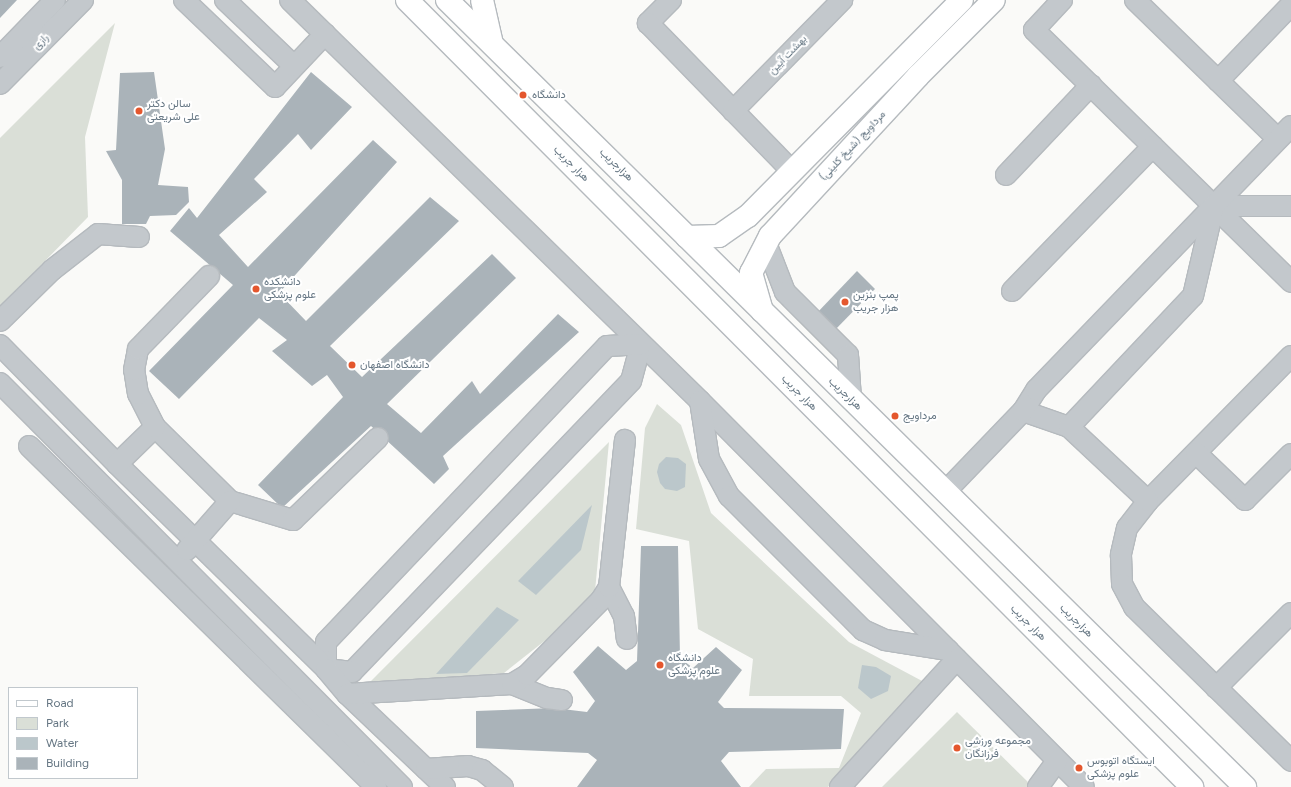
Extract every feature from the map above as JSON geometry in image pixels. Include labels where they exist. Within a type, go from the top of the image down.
[{"type":"main road","name":"هزار جریب","points":[[407,0],[1192,787]]},
{"type":"main road","points":[[426,19],[446,0]]},
{"type":"main road","name":"هزارجریب","points":[[446,0],[1245,787]]},
{"type":"main road","points":[[482,0],[492,44]]},
{"type":"main road","points":[[687,237],[719,236],[748,216],[962,0]]},
{"type":"main road","name":"مرداویج (شیخ کلینی)","points":[[762,312],[751,273],[770,236],[918,76],[994,0]]},
{"type":"main road","points":[[902,60],[918,76]]},
{"type":"street","name":"رازی","points":[[0,57],[55,0]]},
{"type":"street","name":"رازی","points":[[0,84],[83,0]]},
{"type":"street","points":[[184,0],[275,87],[325,34]]},
{"type":"street","points":[[225,0],[294,66]]},
{"type":"street","points":[[290,0],[640,344],[700,401],[1084,787]]},
{"type":"street","points":[[670,0],[648,23],[792,171]]},
{"type":"street","name":"بهشت آیین","points":[[733,111],[842,0]]},
{"type":"street","points":[[1062,0],[1034,30],[1291,282]]},
{"type":"street","points":[[945,492],[1023,411],[1036,390],[1285,133],[1218,81],[1135,0]]},
{"type":"street","points":[[1218,81],[1291,5]]},
{"type":"street","points":[[1006,175],[1090,85]]},
{"type":"street","points":[[1012,291],[1153,146]]},
{"type":"street","points":[[1214,206],[1291,206]]},
{"type":"street","points":[[1069,427],[1193,296],[1214,206]]},
{"type":"street","points":[[0,321],[52,270],[98,234],[139,237]]},
{"type":"street","points":[[766,243],[785,292],[848,355],[851,400]]},
{"type":"street","points":[[209,276],[138,349],[134,370],[138,394],[155,427],[230,501],[293,520],[378,438]]},
{"type":"street","points":[[326,669],[326,642],[607,346],[640,344]]},
{"type":"street","points":[[326,669],[352,672],[631,381],[640,344]]},
{"type":"street","points":[[0,345],[117,464],[326,669],[347,694],[445,787]]},
{"type":"street","points":[[1289,361],[1148,501],[1127,528],[1121,554],[1122,584],[1134,607],[1291,761]]},
{"type":"street","points":[[0,383],[176,562],[402,787]]},
{"type":"street","points":[[700,401],[708,459],[729,496],[863,630],[885,640],[953,654]]},
{"type":"street","points":[[1023,411],[1069,427],[1148,501]]},
{"type":"street","points":[[117,464],[155,427]]},
{"type":"street","points":[[512,684],[528,675],[601,600],[609,587],[625,440]]},
{"type":"street","points":[[29,446],[376,787]]},
{"type":"street","points":[[1196,453],[1245,500],[1291,454]]},
{"type":"street","points":[[176,562],[230,501]]},
{"type":"street","points":[[609,587],[624,616],[627,639]]},
{"type":"street","points":[[1216,688],[1291,613]]},
{"type":"street","points":[[840,787],[953,654]]},
{"type":"street","points":[[347,694],[512,684],[547,698],[562,700]]},
{"type":"street","points":[[1038,787],[1057,761]]},
{"type":"street","points":[[426,769],[468,766],[482,770],[503,787]]},
{"type":"green space","points":[[115,23],[85,137],[88,217],[0,307],[0,138]]},
{"type":"green space","points":[[657,404],[681,425],[711,513],[849,642],[924,682],[828,787],[749,787],[766,769],[839,768],[861,713],[841,696],[749,696],[753,659],[698,629],[689,541],[636,529],[645,428]]},
{"type":"green space","points":[[609,442],[595,591],[547,639],[504,673],[368,684]]},
{"type":"green space","name":"مجموعه ورزشی فرزانگان","points":[[957,712],[1031,785],[1028,787],[882,787]]},
{"type":"water","points":[[666,457],[678,458],[686,464],[685,487],[677,491],[665,489],[660,483],[657,472],[659,464]]},
{"type":"water","points":[[592,505],[581,550],[536,595],[518,581]]},
{"type":"water","points":[[497,607],[519,620],[467,673],[436,674]]},
{"type":"water","points":[[862,665],[876,667],[891,676],[888,691],[871,699],[858,688]]},
{"type":"building","points":[[0,0],[17,0],[0,18]]},
{"type":"building","name":"سالن دکتر علی شریعتی","points":[[154,72],[165,149],[158,185],[188,187],[189,202],[176,215],[150,216],[146,224],[122,224],[122,180],[106,151],[116,150],[120,73]]},
{"type":"building","name":"دانشکده علوم پزشکی","points":[[311,72],[352,107],[311,150],[298,134],[254,179],[267,192],[219,235],[248,267],[373,140],[397,162],[279,293],[306,321],[430,197],[459,221],[330,346],[362,377],[492,254],[516,278],[387,404],[421,433],[472,381],[480,394],[558,314],[579,332],[443,456],[449,469],[434,484],[371,426],[282,508],[258,485],[343,397],[327,375],[312,386],[272,351],[287,340],[259,318],[179,399],[149,371],[233,285],[170,231],[189,208],[197,218]]},
{"type":"building","name":"پمپ بنزین هزار جریب","points":[[857,271],[875,289],[833,332],[815,315]]},
{"type":"building","name":"دانشگاه علوم پزشکی","points":[[641,546],[678,546],[680,658],[693,668],[716,647],[742,670],[718,702],[724,708],[844,709],[841,749],[729,752],[721,761],[741,787],[577,787],[597,760],[588,753],[476,748],[476,711],[554,708],[587,712],[595,701],[573,672],[598,646],[626,670],[637,661]]},
{"type":"place","name":"دانشگاه","points":[[523,95]]},
{"type":"place","name":"سالن دکتر علی شریعتی","points":[[139,111]]},
{"type":"place","name":"دانشکده علوم پزشکی","points":[[256,289]]},
{"type":"place","name":"پمپ بنزین هزار جریب","points":[[845,302]]},
{"type":"place","name":"دانشگاه اصفهان","points":[[352,365]]},
{"type":"place","name":"مرداویج","points":[[895,416]]},
{"type":"place","name":"دانشگاه علوم پزشکی","points":[[660,665]]},
{"type":"place","name":"مجموعه ورزشی فرزانگان","points":[[957,748]]},
{"type":"place","name":"ایستگاه اتوبوس علوم پزشکی","points":[[1079,768]]}]
